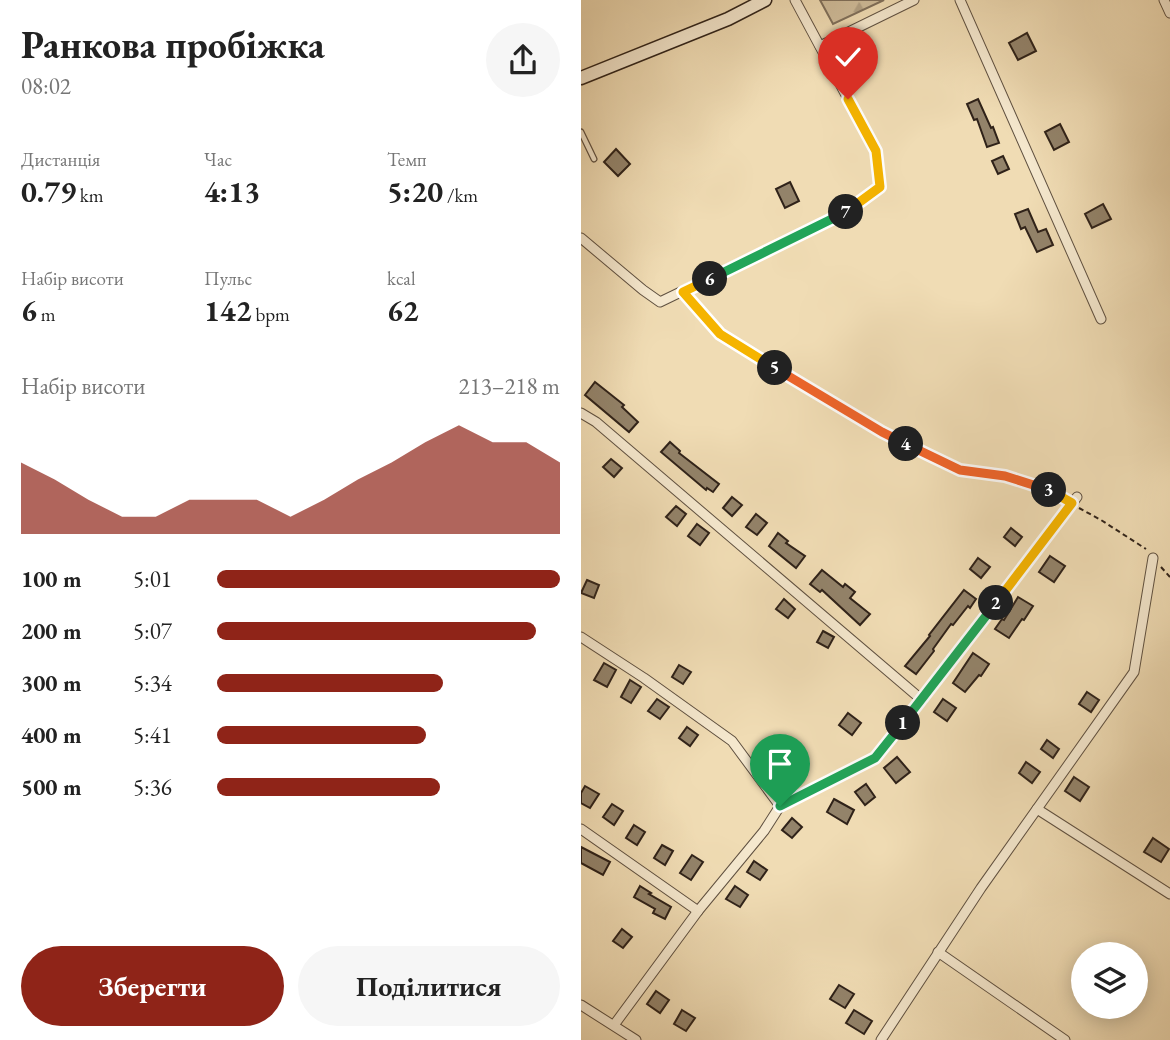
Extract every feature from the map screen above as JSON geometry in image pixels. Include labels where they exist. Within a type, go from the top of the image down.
[{"type":"main road","points":[[581,78],[728,19],[765,0]]},
{"type":"street","points":[[583,244],[660,302],[852,209],[880,187],[876,151],[795,0]]},
{"type":"street","points":[[820,47],[914,0]]},
{"type":"street","points":[[960,0],[1101,319]]},
{"type":"street","points":[[1164,0],[1170,13]]},
{"type":"street","points":[[581,413],[596,422],[922,700]]},
{"type":"street","points":[[614,1025],[698,911],[764,831],[780,806],[875,758],[1074,500]]},
{"type":"street","points":[[881,1040],[938,952],[1134,671],[1153,558]]},
{"type":"street","points":[[581,637],[732,741],[780,806]]},
{"type":"street","points":[[1037,809],[1170,894]]},
{"type":"street","points":[[581,829],[698,911]]},
{"type":"street","points":[[938,952],[1065,1040]]},
{"type":"street","points":[[581,1005],[636,1040]]},
{"type":"lane","points":[[581,132],[594,159]]},
{"type":"path","points":[[683,292],[720,334],[882,432],[960,470],[1005,476],[1074,500],[1145,549],[1170,577]]},
{"type":"green space","points":[[820,0],[884,0],[833,24]]},
{"type":"building","points":[[1027,33],[1036,51],[1018,60],[1009,43]]},
{"type":"building","points":[[978,99],[999,143],[987,147],[977,119],[974,120],[967,104]]},
{"type":"building","points":[[1060,124],[1069,142],[1054,150],[1045,132]]},
{"type":"building","points":[[616,149],[630,164],[618,176],[604,162]]},
{"type":"building","points":[[1003,156],[1009,169],[998,174],[992,161]]},
{"type":"building","points":[[790,182],[799,201],[785,208],[776,189]]},
{"type":"building","points":[[1103,204],[1111,219],[1092,228],[1085,214]]},
{"type":"building","points":[[1028,209],[1038,232],[1046,229],[1053,245],[1037,252],[1025,227],[1021,229],[1015,214]]},
{"type":"building","points":[[595,382],[624,405],[622,407],[638,422],[629,432],[585,395]]},
{"type":"building","points":[[670,442],[679,453],[719,484],[713,492],[707,488],[706,490],[661,452]]},
{"type":"building","points":[[611,459],[622,468],[614,477],[603,467]]},
{"type":"building","points":[[732,497],[742,505],[732,516],[723,508]]},
{"type":"building","points":[[676,506],[686,514],[677,526],[666,517]]},
{"type":"building","points":[[756,514],[767,523],[757,535],[746,527]]},
{"type":"building","points":[[697,524],[709,533],[700,545],[688,536]]},
{"type":"building","points":[[1011,528],[1022,537],[1015,546],[1004,537]]},
{"type":"building","points":[[778,533],[788,541],[786,543],[805,556],[796,568],[769,546]]},
{"type":"building","points":[[1050,556],[1065,566],[1054,582],[1039,572]]},
{"type":"building","points":[[978,558],[990,567],[981,578],[970,569]]},
{"type":"building","points":[[822,570],[843,587],[845,584],[855,592],[850,598],[870,614],[860,625],[822,590],[820,592],[810,584]]},
{"type":"building","points":[[587,580],[599,585],[594,598],[581,593]]},
{"type":"building","points":[[964,590],[976,599],[953,625],[951,624],[916,674],[905,666]]},
{"type":"building","points":[[1018,597],[1033,606],[1009,638],[995,629]]},
{"type":"building","points":[[784,599],[795,609],[788,618],[776,609]]},
{"type":"building","points":[[823,631],[834,637],[828,648],[817,642]]},
{"type":"building","points":[[973,653],[989,664],[965,692],[953,683]]},
{"type":"building","points":[[604,663],[616,670],[607,687],[594,680]]},
{"type":"building","points":[[679,665],[691,672],[683,684],[672,677]]},
{"type":"building","points":[[630,680],[641,687],[631,703],[621,697]]},
{"type":"building","points":[[1087,692],[1099,700],[1091,712],[1079,704]]},
{"type":"building","points":[[657,699],[669,707],[660,719],[648,711]]},
{"type":"building","points":[[943,699],[956,708],[947,721],[934,712]]},
{"type":"building","points":[[848,713],[861,723],[852,735],[839,725]]},
{"type":"building","points":[[687,727],[698,735],[690,746],[679,738]]},
{"type":"building","points":[[1047,740],[1059,749],[1053,758],[1041,749]]},
{"type":"building","points":[[897,757],[910,772],[896,783],[884,768]]},
{"type":"building","points":[[1026,762],[1040,772],[1032,783],[1019,773]]},
{"type":"building","points":[[1074,777],[1089,787],[1080,801],[1065,791]]},
{"type":"building","points":[[866,784],[875,797],[865,805],[855,792]]},
{"type":"building","points":[[585,786],[599,794],[590,808],[581,803],[581,793]]},
{"type":"building","points":[[834,799],[854,810],[847,824],[827,812]]},
{"type":"building","points":[[612,804],[623,811],[614,825],[603,817]]},
{"type":"building","points":[[792,818],[802,827],[792,838],[782,830]]},
{"type":"building","points":[[634,825],[645,832],[637,845],[626,838]]},
{"type":"building","points":[[1153,838],[1169,849],[1161,862],[1144,852]]},
{"type":"building","points":[[662,845],[673,851],[665,865],[654,858]]},
{"type":"building","points":[[581,847],[610,862],[603,875],[581,863]]},
{"type":"building","points":[[692,855],[703,862],[691,880],[680,873]]},
{"type":"building","points":[[754,861],[767,870],[760,880],[747,872]]},
{"type":"building","points":[[640,886],[671,907],[665,919],[653,913],[655,909],[634,897]]},
{"type":"building","points":[[735,886],[748,895],[740,907],[726,899]]},
{"type":"building","points":[[622,929],[632,937],[623,948],[613,941]]},
{"type":"building","points":[[839,985],[854,994],[845,1008],[830,999]]},
{"type":"building","points":[[656,991],[669,1000],[660,1013],[647,1004]]},
{"type":"building","points":[[682,1010],[695,1018],[686,1031],[674,1024]]},
{"type":"building","points":[[854,1010],[872,1021],[864,1034],[846,1023]]},
{"type":"route","points":[[780,806],[875,758],[1072,503],[1049,490],[1005,476],[960,470],[882,432],[720,334],[683,292],[852,209],[880,187],[876,151],[848,99]]}]
